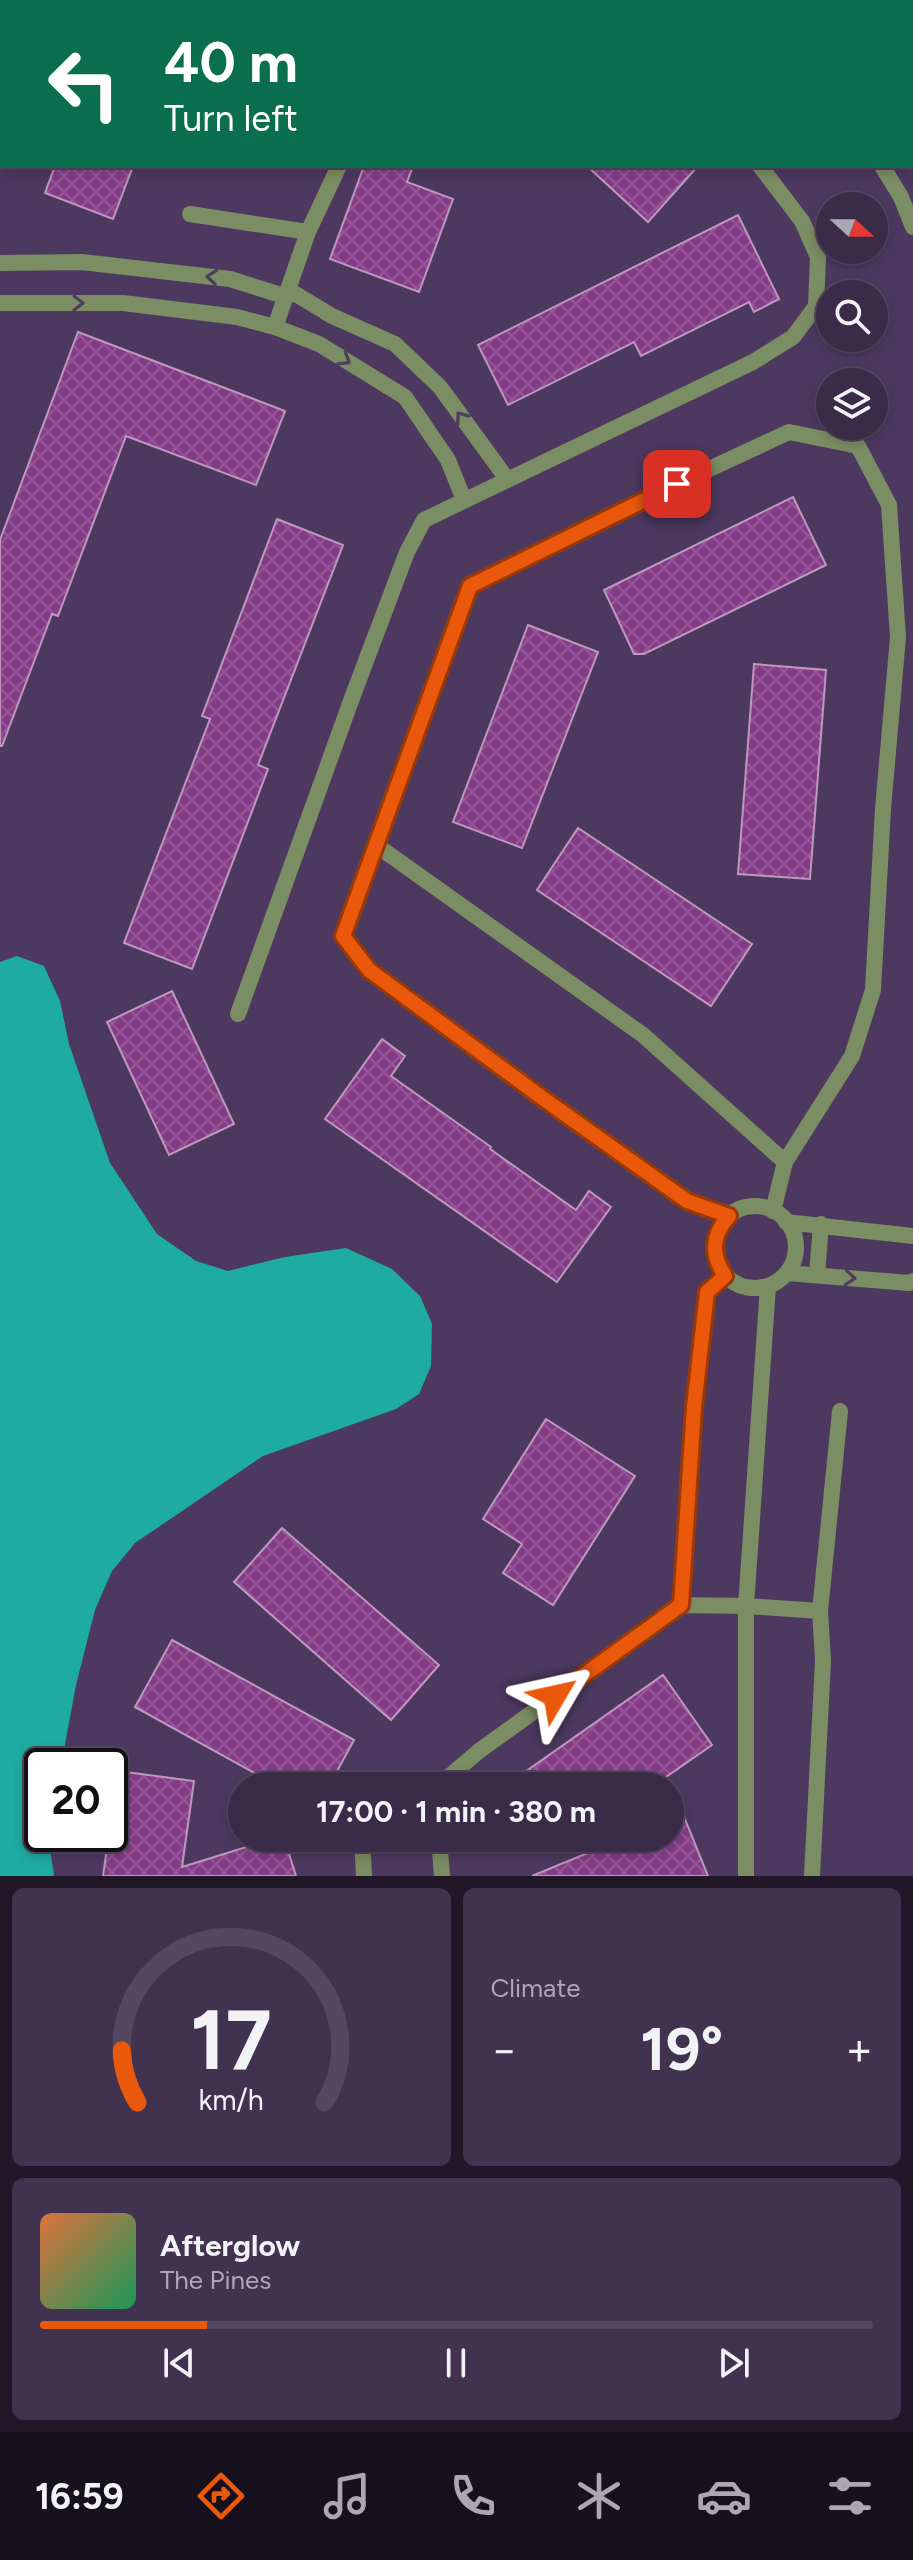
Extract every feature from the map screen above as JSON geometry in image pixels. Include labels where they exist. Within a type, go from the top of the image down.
[{"type":"street","points":[[275,327],[308,232],[338,168]]},
{"type":"street","points":[[238,1014],[407,552],[424,520],[753,362],[793,337],[816,306],[818,257],[802,221],[762,168]]},
{"type":"street","points":[[883,168],[901,197],[913,227]]},
{"type":"street","points":[[190,214],[308,232]]},
{"type":"street","points":[[0,263],[82,262],[230,279],[288,294],[395,344],[440,387],[507,479]]},
{"type":"street","points":[[0,303],[123,303],[237,317],[319,344],[405,397],[448,460],[464,500]]},
{"type":"street","points":[[729,1216],[687,1201],[369,970],[343,936],[470,586],[621,510],[789,432],[858,446],[889,505],[898,637],[883,809],[873,990],[852,1056],[785,1162],[780,1216],[793,1234],[795,1247],[787,1273],[768,1286],[745,1287],[725,1276],[714,1252],[720,1226],[729,1216],[750,1207],[780,1216],[821,1224],[913,1236]]},
{"type":"street","points":[[376,845],[643,1035],[785,1162]]},
{"type":"street","points":[[817,1275],[821,1224]]},
{"type":"street","points":[[787,1273],[913,1281]]},
{"type":"street","points":[[681,1605],[694,1407],[707,1292],[725,1276]]},
{"type":"street","points":[[746,1876],[746,1606],[768,1286]]},
{"type":"street","points":[[812,1876],[823,1661],[820,1611],[840,1411]]},
{"type":"street","points":[[454,1772],[681,1605],[820,1611]]},
{"type":"street","points":[[363,1852],[364,1876]]},
{"type":"street","points":[[440,1852],[442,1876]]},
{"type":"shaded area","points":[[17,956],[44,966],[60,1001],[69,1044],[110,1163],[157,1234],[196,1261],[228,1271],[285,1257],[346,1248],[392,1269],[420,1296],[432,1324],[431,1366],[419,1394],[396,1409],[263,1456],[135,1543],[112,1571],[95,1610],[64,1748],[24,1748],[24,1852],[51,1852],[54,1876],[0,1876],[0,962]]},
{"type":"building","points":[[54,168],[132,168],[113,219],[45,193]]},
{"type":"building","points":[[363,168],[412,168],[407,182],[453,199],[419,292],[330,259]]},
{"type":"building","points":[[589,168],[696,168],[648,222]]},
{"type":"building","points":[[738,215],[779,299],[754,312],[749,302],[641,356],[634,342],[508,405],[478,345]]},
{"type":"building","points":[[78,332],[285,411],[256,485],[126,436],[58,616],[52,614],[0,746],[0,540]]},
{"type":"building","points":[[793,497],[826,565],[644,654],[634,654],[604,590]]},
{"type":"building","points":[[277,519],[343,545],[258,765],[268,769],[192,969],[124,943],[210,719],[202,716]]},
{"type":"building","points":[[528,625],[598,652],[522,848],[453,822]]},
{"type":"building","points":[[754,664],[826,670],[810,879],[738,874]]},
{"type":"building","points":[[578,828],[752,944],[711,1006],[537,890]]},
{"type":"building","points":[[172,991],[234,1124],[169,1155],[107,1022]]},
{"type":"building","points":[[382,1039],[405,1056],[391,1076],[490,1149],[576,1210],[589,1191],[611,1207],[557,1282],[325,1119]]},
{"type":"building","points":[[546,1419],[635,1476],[553,1605],[503,1573],[522,1544],[483,1519]]},
{"type":"building","points":[[282,1528],[439,1665],[391,1720],[234,1582]]},
{"type":"building","points":[[172,1640],[354,1740],[337,1772],[253,1772],[135,1707]]},
{"type":"building","points":[[663,1675],[712,1745],[673,1772],[525,1772]]},
{"type":"building","points":[[128,1772],[194,1781],[182,1867],[230,1852],[288,1852],[296,1876],[103,1876],[106,1852],[128,1852]]},
{"type":"building","points":[[684,1817],[708,1876],[532,1876],[590,1852],[684,1852]]},
{"type":"route","points":[[555,1696],[681,1605],[694,1407],[707,1292],[725,1276],[714,1252],[715,1238],[729,1216],[687,1201],[541,1097],[369,970],[343,936],[470,586],[677,484]]}]
